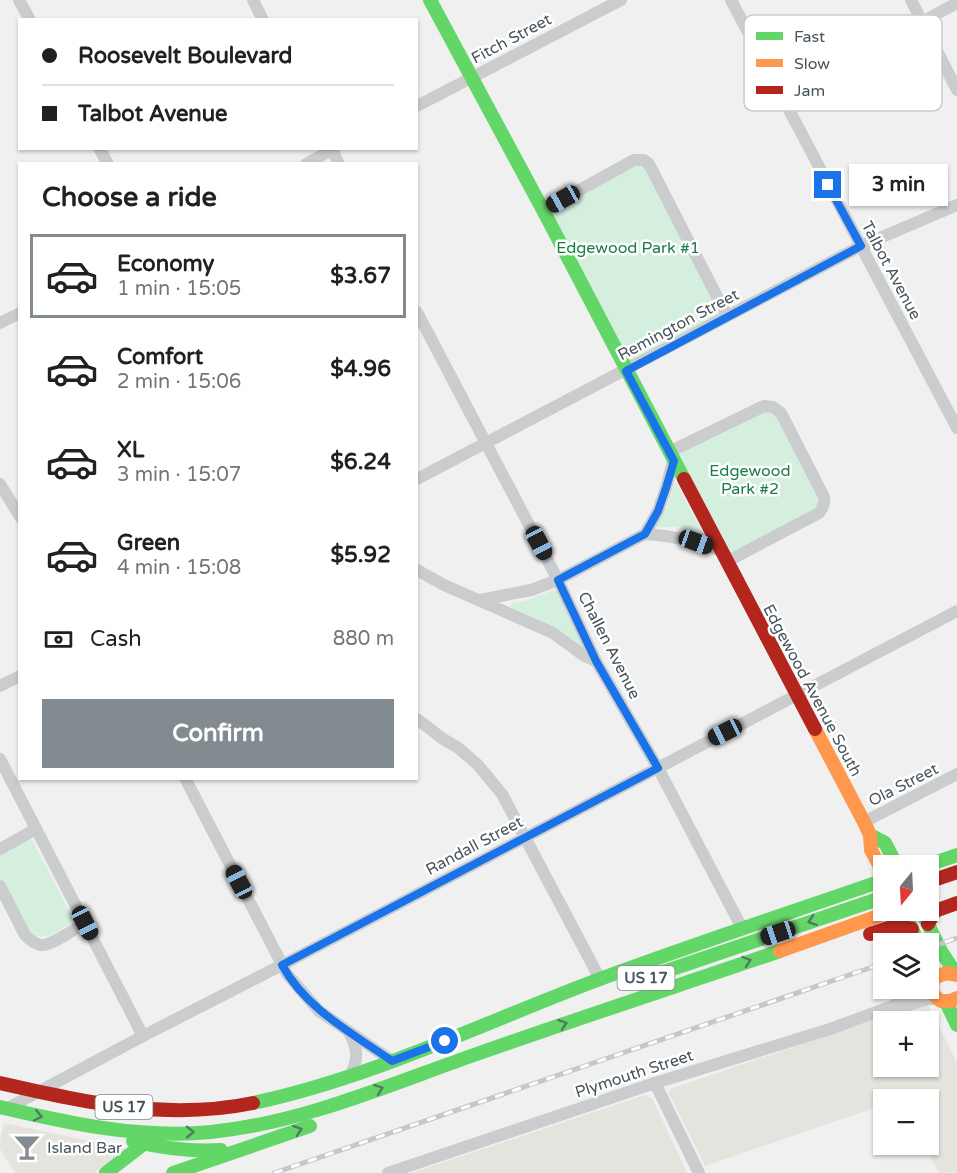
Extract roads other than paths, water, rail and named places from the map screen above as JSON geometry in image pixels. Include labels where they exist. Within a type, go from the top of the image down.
[{"type":"main road","points":[[430,0],[671,456]]},
{"type":"main road","name":"Edgewood Avenue South","points":[[671,456],[867,828],[874,855]]},
{"type":"main road","name":"Edgewood Avenue South","points":[[867,828],[885,843],[891,855]]},
{"type":"main road","points":[[939,861],[957,855]]},
{"type":"main road","points":[[939,878],[957,872]]},
{"type":"main road","points":[[423,1050],[600,979],[873,884]]},
{"type":"main road","name":"US 17","points":[[621,986],[873,900]]},
{"type":"main road","points":[[928,924],[935,911],[957,903]]},
{"type":"main road","name":"US 17","points":[[2,1110],[69,1123],[123,1130],[208,1132],[258,1126],[307,1114],[460,1059],[873,918]]},
{"type":"main road","points":[[908,921],[914,933]]},
{"type":"main road","points":[[926,921],[941,951],[957,974]]},
{"type":"main road","points":[[861,937],[895,925],[903,925],[912,929]]},
{"type":"main road","points":[[704,991],[816,952]]},
{"type":"main road","points":[[957,974],[948,972],[934,978],[957,1025]]},
{"type":"main road","name":"US 17","points":[[0,1083],[82,1101],[137,1109],[208,1109],[243,1106],[327,1084],[423,1050],[598,994]]},
{"type":"main road","points":[[173,1173],[445,1079]]},
{"type":"main road","points":[[106,1173],[145,1144],[165,1125],[208,1109]]},
{"type":"main road","points":[[69,1123],[114,1137],[185,1150],[208,1152],[243,1149]]},
{"type":"street","points":[[19,0],[29,18]]},
{"type":"street","points":[[253,0],[262,18]]},
{"type":"street","name":"Fitch Street","points":[[418,105],[621,0]]},
{"type":"street","name":"Talbot Avenue","points":[[731,0],[744,25]]},
{"type":"street","points":[[911,0],[919,15]]},
{"type":"street","points":[[934,15],[957,3]]},
{"type":"street","points":[[942,60],[957,90]]},
{"type":"street","name":"Talbot Avenue","points":[[789,111],[957,428]]},
{"type":"street","points":[[309,162],[330,150]]},
{"type":"street","points":[[543,210],[634,160],[644,160],[649,164],[727,316]]},
{"type":"street","name":"Remington Street","points":[[418,478],[861,246],[957,205]]},
{"type":"street","points":[[0,323],[18,314]]},
{"type":"street","name":"Challen Avenue","points":[[418,314],[558,580],[596,661],[658,768],[742,928]]},
{"type":"street","points":[[480,600],[531,590],[558,580],[645,534],[668,535],[696,542],[725,556],[819,513],[825,502],[781,413],[773,407],[764,405],[671,456],[666,488],[658,511],[645,534]]},
{"type":"street","points":[[0,484],[6,507]]},
{"type":"street","points":[[418,571],[444,585],[553,633],[583,655],[596,661]]},
{"type":"street","name":"Randall Street","points":[[2,1110],[957,611]]},
{"type":"street","points":[[0,686],[18,677]]},
{"type":"street","points":[[418,720],[477,764],[502,794],[600,979]]},
{"type":"street","points":[[418,733],[430,729]]},
{"type":"street","points":[[0,759],[143,1036]]},
{"type":"street","name":"Ola Street","points":[[867,828],[957,774]]},
{"type":"street","points":[[186,780],[291,979],[319,1011],[392,1061]]},
{"type":"street","points":[[0,849],[36,829]]},
{"type":"street","points":[[0,886],[25,935],[41,945],[48,944],[85,923]]},
{"type":"street","name":"Plymouth Street","points":[[388,1173],[655,1083],[830,1029],[890,1007],[903,998],[940,994]]},
{"type":"street","points":[[348,1031],[356,1047],[357,1056],[350,1076]]},
{"type":"street","points":[[655,1083],[699,1173]]},
{"type":"railway","points":[[939,944],[957,938]]},
{"type":"railway","points":[[274,1173],[873,967]]},
{"type":"place","name":"Island Bar","points":[[27,1147]]},
{"type":"park label","name":"Edgewood Park #1","points":[[628,247]]},
{"type":"park label","name":"Edgewood Park #2","points":[[750,479]]}]
